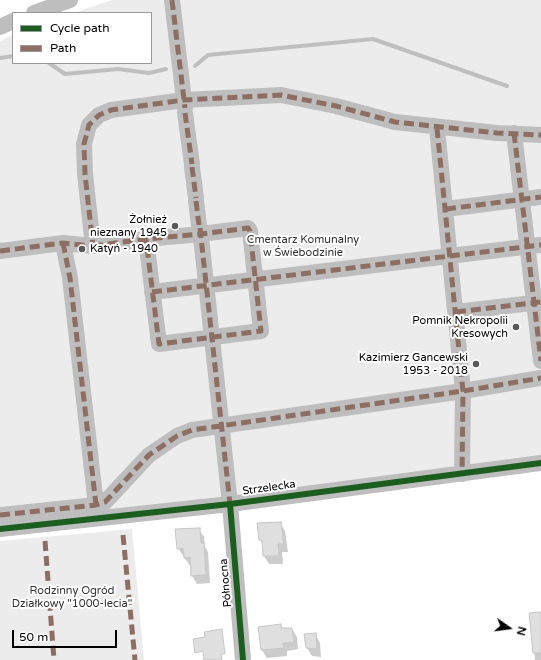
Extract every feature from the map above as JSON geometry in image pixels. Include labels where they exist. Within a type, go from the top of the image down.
[{"type":"street","points":[[37,12],[70,0]]},
{"type":"street","name":"Północna","points":[[172,0],[200,229],[230,504],[243,660]]},
{"type":"street","points":[[0,27],[12,21]]},
{"type":"street","points":[[93,246],[85,174],[84,144],[89,125],[99,115],[111,110],[185,107],[281,95],[336,106],[395,122],[437,128],[541,135]]},
{"type":"street","points":[[437,128],[451,257],[463,391],[462,474]]},
{"type":"street","points":[[514,133],[521,200],[534,246],[541,361]]},
{"type":"street","points":[[446,209],[541,197]]},
{"type":"street","points":[[0,251],[64,243],[93,246],[146,239],[200,229],[248,228],[250,231],[261,331],[159,344],[146,239]]},
{"type":"street","points":[[64,243],[70,278],[96,505]]},
{"type":"street","points":[[152,292],[534,246]]},
{"type":"street","points":[[456,312],[537,303]]},
{"type":"street","points":[[0,515],[96,505],[105,502],[149,455],[177,436],[192,430],[463,391],[541,378]]},
{"type":"street","name":"Strzelecka","points":[[0,529],[230,504],[541,463]]},
{"type":"green space","name":"Cmentarz Komunalny w Świebodzinie","points":[[112,0],[541,0],[541,458],[479,464],[126,510],[0,524],[0,42],[12,35],[12,64],[152,64],[152,12],[76,12]]},
{"type":"green space","name":"Rodzinny Ogród Działkowy \"1000-lecia\"","points":[[132,529],[144,660],[0,660],[0,541]]},
{"type":"building","points":[[281,522],[284,544],[278,544],[279,556],[263,556],[262,540],[259,540],[257,523]]},
{"type":"building","points":[[200,528],[201,543],[204,543],[206,575],[191,576],[190,557],[184,558],[183,548],[177,549],[175,529]]},
{"type":"building","points":[[541,612],[541,653],[533,653],[529,613]]},
{"type":"building","points":[[281,624],[281,628],[292,628],[294,642],[283,643],[284,648],[261,650],[258,627]]},
{"type":"building","points":[[222,629],[225,654],[221,654],[222,660],[204,660],[203,651],[195,653],[193,639],[205,637],[204,632]]},
{"type":"building","points":[[316,633],[317,649],[306,648],[304,634]]},
{"type":"waterway","points":[[195,66],[208,55],[373,39],[507,86]]},
{"type":"waterway","points":[[0,58],[12,56]]},
{"type":"waterway","points":[[50,64],[65,74],[118,69],[149,73],[166,69]]},
{"type":"marked path","points":[[172,0],[185,108]]},
{"type":"marked path","points":[[0,251],[63,243],[93,246],[85,174],[84,144],[89,125],[99,115],[111,110],[184,100],[281,95],[336,106],[395,122],[497,133],[541,135]]},
{"type":"marked path","points":[[185,113],[192,164]]},
{"type":"marked path","points":[[437,128],[463,391],[462,474]]},
{"type":"marked path","points":[[514,133],[541,361]]},
{"type":"marked path","points":[[192,167],[196,198]]},
{"type":"marked path","points":[[446,209],[541,197]]},
{"type":"marked path","points":[[196,201],[199,225]]},
{"type":"marked path","points":[[200,228],[230,504]]},
{"type":"marked path","points":[[93,246],[146,239],[248,228],[250,231],[261,331],[159,344],[146,239]]},
{"type":"marked path","points":[[63,243],[70,278],[96,505]]},
{"type":"marked path","points":[[152,292],[541,245]]},
{"type":"marked path","points":[[456,312],[541,302]]},
{"type":"marked path","points":[[0,515],[96,505],[105,502],[149,455],[177,436],[192,430],[463,391],[541,378]]},
{"type":"marked path","points":[[123,535],[135,660]]},
{"type":"marked path","points":[[45,541],[54,660]]},
{"type":"cycle path","points":[[0,529],[230,504],[541,463]]},
{"type":"cycle path","points":[[230,504],[243,660]]},
{"type":"place","name":"Żołnież nieznany 1945","points":[[175,226]]},
{"type":"place","name":"Katyń - 1940","points":[[82,249]]},
{"type":"place","name":"Pomnik Nekropolii Kresowych","points":[[516,327]]},
{"type":"place","name":"Kazimierz Gancewski 1953 - 2018","points":[[476,364]]}]
